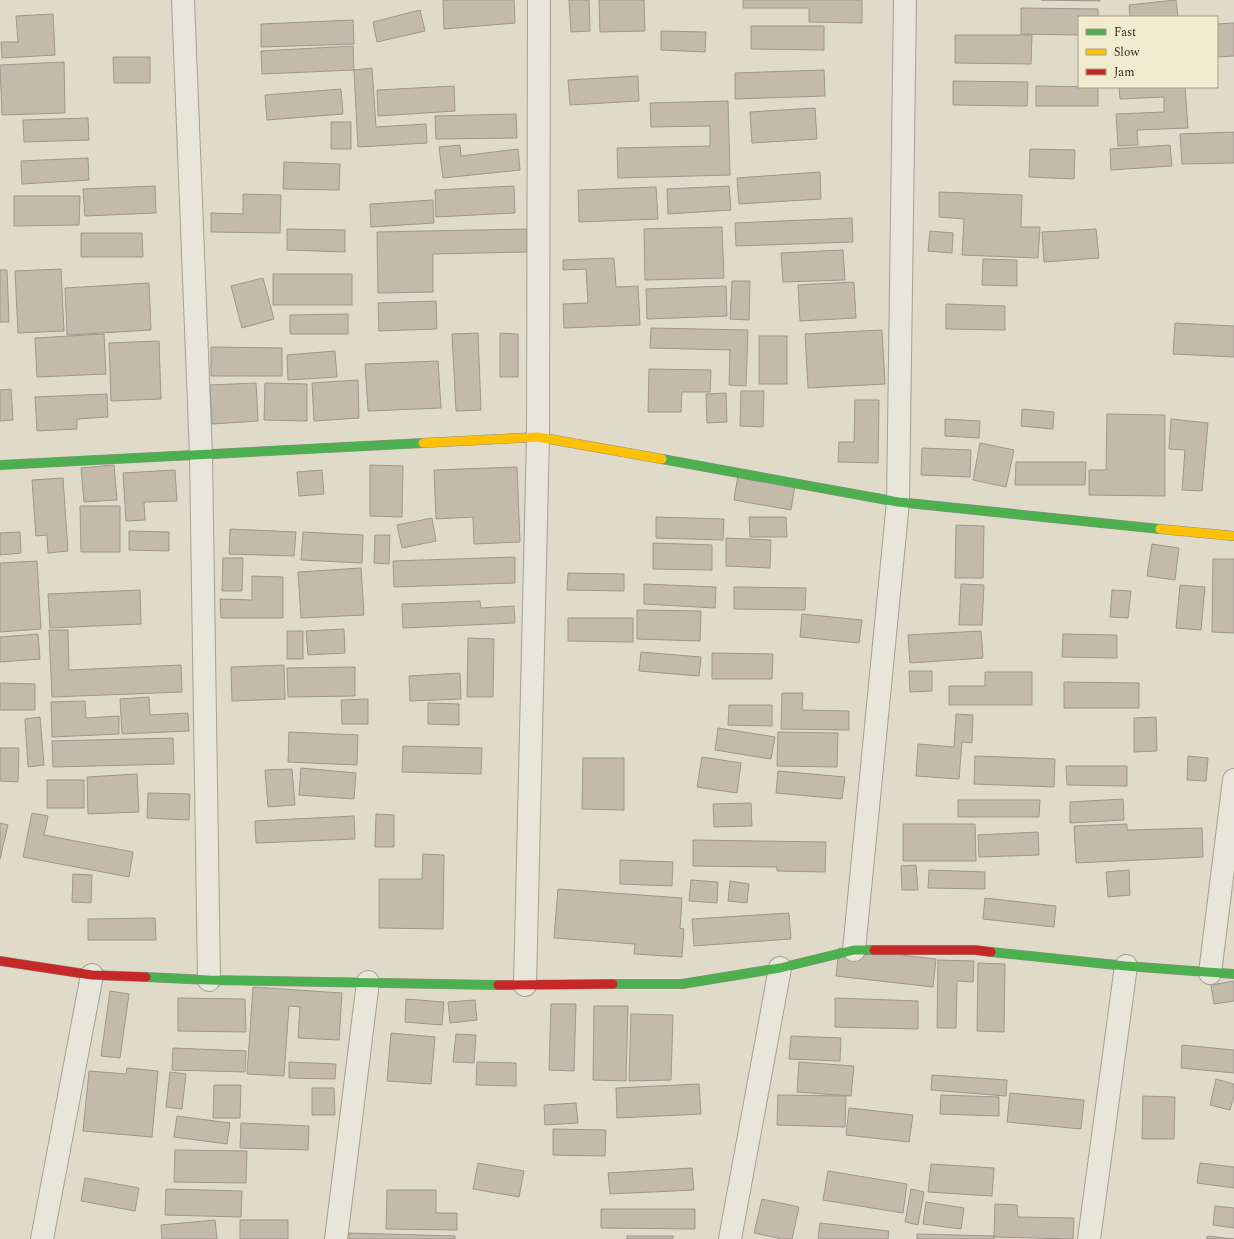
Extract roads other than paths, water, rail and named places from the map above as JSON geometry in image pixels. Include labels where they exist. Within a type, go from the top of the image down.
[{"type":"street","points":[[183,0],[201,455],[209,980]]},
{"type":"street","points":[[525,985],[538,437],[539,0]]},
{"type":"street","points":[[854,950],[898,502],[905,0]]},
{"type":"street","points":[[0,465],[538,437],[898,502],[1234,536]]},
{"type":"street","points":[[1210,973],[1234,780]]},
{"type":"street","points":[[0,961],[92,975],[209,980],[525,985],[682,984],[780,968],[854,950],[976,950],[1126,966],[1234,974]]},
{"type":"street","points":[[1089,1239],[1126,966]]},
{"type":"street","points":[[730,1239],[780,968]]},
{"type":"street","points":[[42,1239],[92,975]]},
{"type":"street","points":[[336,1239],[368,982]]}]
